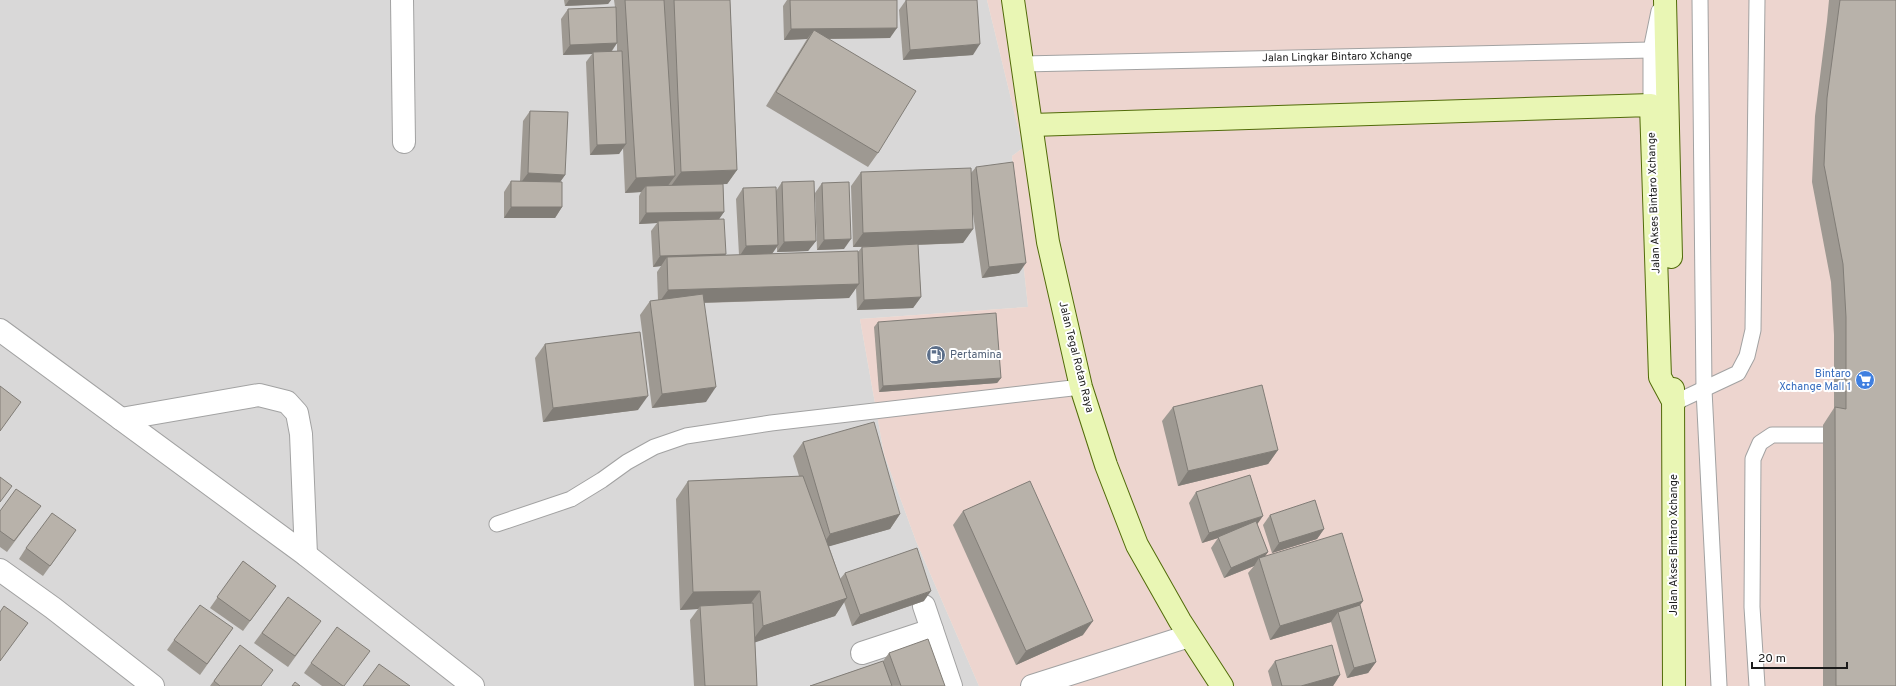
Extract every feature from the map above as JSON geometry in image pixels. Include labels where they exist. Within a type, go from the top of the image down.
[{"type":"main road","name":"Jalan Tegal Rotan Raya","points":[[1013,0],[1048,242],[1081,387],[1106,465],[1137,546],[1189,636],[1222,686]]},
{"type":"main road","name":"Jalan Akses Bintaro Xchange","points":[[1665,0],[1674,403],[1674,686]]},
{"type":"main road","name":"Jalan Akses Bintaro Xchange","points":[[1650,105],[1660,377],[1674,403]]},
{"type":"main road","points":[[1032,125],[1650,105]]},
{"type":"street","points":[[402,0],[404,142]]},
{"type":"street","points":[[0,330],[306,556],[473,686]]},
{"type":"street","points":[[122,419],[259,395],[287,402],[297,413],[301,434],[306,556]]},
{"type":"street","points":[[0,570],[53,608],[153,686]]},
{"type":"street","points":[[924,606],[951,686]]},
{"type":"street","points":[[862,652],[932,630]]},
{"type":"street","points":[[1032,686],[1189,636]]},
{"type":"lane","name":"Jalan Akses Bintaro Xchange","points":[[1650,105],[1650,50],[1661,0]]},
{"type":"lane","points":[[1700,0],[1704,390],[1719,686]]},
{"type":"lane","points":[[1674,403],[1738,373],[1747,356],[1753,330],[1757,0]]},
{"type":"lane","name":"Jalan Lingkar Bintaro Xchange","points":[[1023,64],[1650,50]]},
{"type":"lane","points":[[497,524],[570,498],[602,480],[627,462],[654,447],[686,436],[771,423],[1081,387]]},
{"type":"lane","points":[[1757,686],[1752,607],[1753,459],[1760,443],[1772,435],[1823,435]]},
{"type":"shaded area","points":[[0,0],[987,0],[1023,148],[1012,156],[1028,307],[860,319],[884,454],[916,541],[979,686],[0,686]]},
{"type":"shaded area","points":[[987,0],[1896,0],[1896,686],[979,686],[916,541],[884,454],[860,319],[1028,307],[1012,156],[1023,148]]},
{"type":"building","points":[[625,0],[664,0],[675,176],[636,178]]},
{"type":"building","points":[[674,0],[730,0],[737,170],[681,172]]},
{"type":"building","points":[[790,0],[897,0],[897,28],[791,29]]},
{"type":"building","points":[[906,0],[977,0],[980,44],[910,50]]},
{"type":"building","name":"Bintaro Xchange Mall 1","points":[[1840,0],[1896,0],[1896,686],[1836,686],[1835,407],[1846,409],[1846,317],[1843,264],[1824,165],[1827,98]]},
{"type":"building","points":[[616,7],[617,43],[570,45],[568,9]]},
{"type":"building","points":[[814,30],[916,91],[878,153],[776,92]]},
{"type":"building","points":[[622,51],[626,144],[597,145],[593,52]]},
{"type":"building","points":[[530,111],[568,112],[565,175],[528,173]]},
{"type":"building","points":[[1013,162],[1026,263],[989,267],[976,167]]},
{"type":"building","points":[[971,168],[973,229],[863,233],[861,172]]},
{"type":"building","points":[[511,181],[562,182],[562,207],[511,207]]},
{"type":"building","points":[[814,181],[816,241],[784,242],[782,182]]},
{"type":"building","points":[[849,182],[851,239],[824,240],[822,183]]},
{"type":"building","points":[[723,184],[724,212],[646,213],[646,186]]},
{"type":"building","points":[[776,187],[778,245],[746,246],[743,188]]},
{"type":"building","points":[[724,219],[726,254],[660,256],[658,221]]},
{"type":"building","points":[[918,244],[921,297],[864,300],[862,247]]},
{"type":"building","points":[[858,251],[859,284],[668,290],[667,257]]},
{"type":"building","points":[[703,294],[716,387],[662,394],[650,301]]},
{"type":"building","name":"Pertamina","points":[[996,313],[1001,378],[883,386],[878,322]]},
{"type":"building","points":[[640,332],[648,396],[553,408],[545,344]]},
{"type":"building","points":[[1262,385],[1278,450],[1188,471],[1173,407]]},
{"type":"building","points":[[0,386],[21,402],[0,431]]},
{"type":"building","points":[[874,422],[900,514],[830,534],[803,442]]},
{"type":"building","points":[[1250,475],[1263,516],[1209,533],[1196,492]]},
{"type":"building","points":[[803,476],[847,598],[763,626],[760,591],[693,592],[688,481]]},
{"type":"building","points":[[0,477],[12,486],[0,502]]},
{"type":"building","points":[[1030,481],[1093,621],[1026,651],[963,511]]},
{"type":"building","points":[[16,489],[41,506],[14,541],[0,531],[0,511]]},
{"type":"building","points":[[1315,500],[1324,529],[1279,543],[1270,515]]},
{"type":"building","points":[[52,513],[76,530],[50,566],[26,548]]},
{"type":"building","points":[[1256,521],[1268,552],[1231,568],[1218,537]]},
{"type":"building","points":[[1342,533],[1363,601],[1280,626],[1259,558]]},
{"type":"building","points":[[917,548],[931,591],[860,615],[845,573]]},
{"type":"building","points":[[243,561],[276,586],[250,621],[217,597]]},
{"type":"building","points":[[288,597],[321,621],[295,656],[262,633]]},
{"type":"building","points":[[753,603],[757,686],[705,686],[700,606]]},
{"type":"building","points":[[200,605],[233,628],[207,664],[174,640]]},
{"type":"building","points":[[1360,605],[1376,662],[1354,668],[1338,612]]},
{"type":"building","points":[[4,606],[28,623],[0,661],[0,612]]},
{"type":"building","points":[[337,627],[370,651],[344,686],[311,663]]},
{"type":"building","points":[[928,639],[945,686],[901,686],[889,653]]},
{"type":"building","points":[[240,645],[273,670],[261,686],[220,686],[214,681]]},
{"type":"building","points":[[1332,645],[1340,675],[1301,686],[1282,686],[1275,661]]},
{"type":"building","points":[[883,661],[892,686],[810,686]]},
{"type":"building","points":[[379,664],[410,686],[363,686]]},
{"type":"building","points":[[295,682],[300,686],[292,686]]},
{"type":"place","name":"Pertamina","points":[[936,355]]},
{"type":"place","name":"Bintaro Xchange Mall 1","points":[[1865,380]]}]
